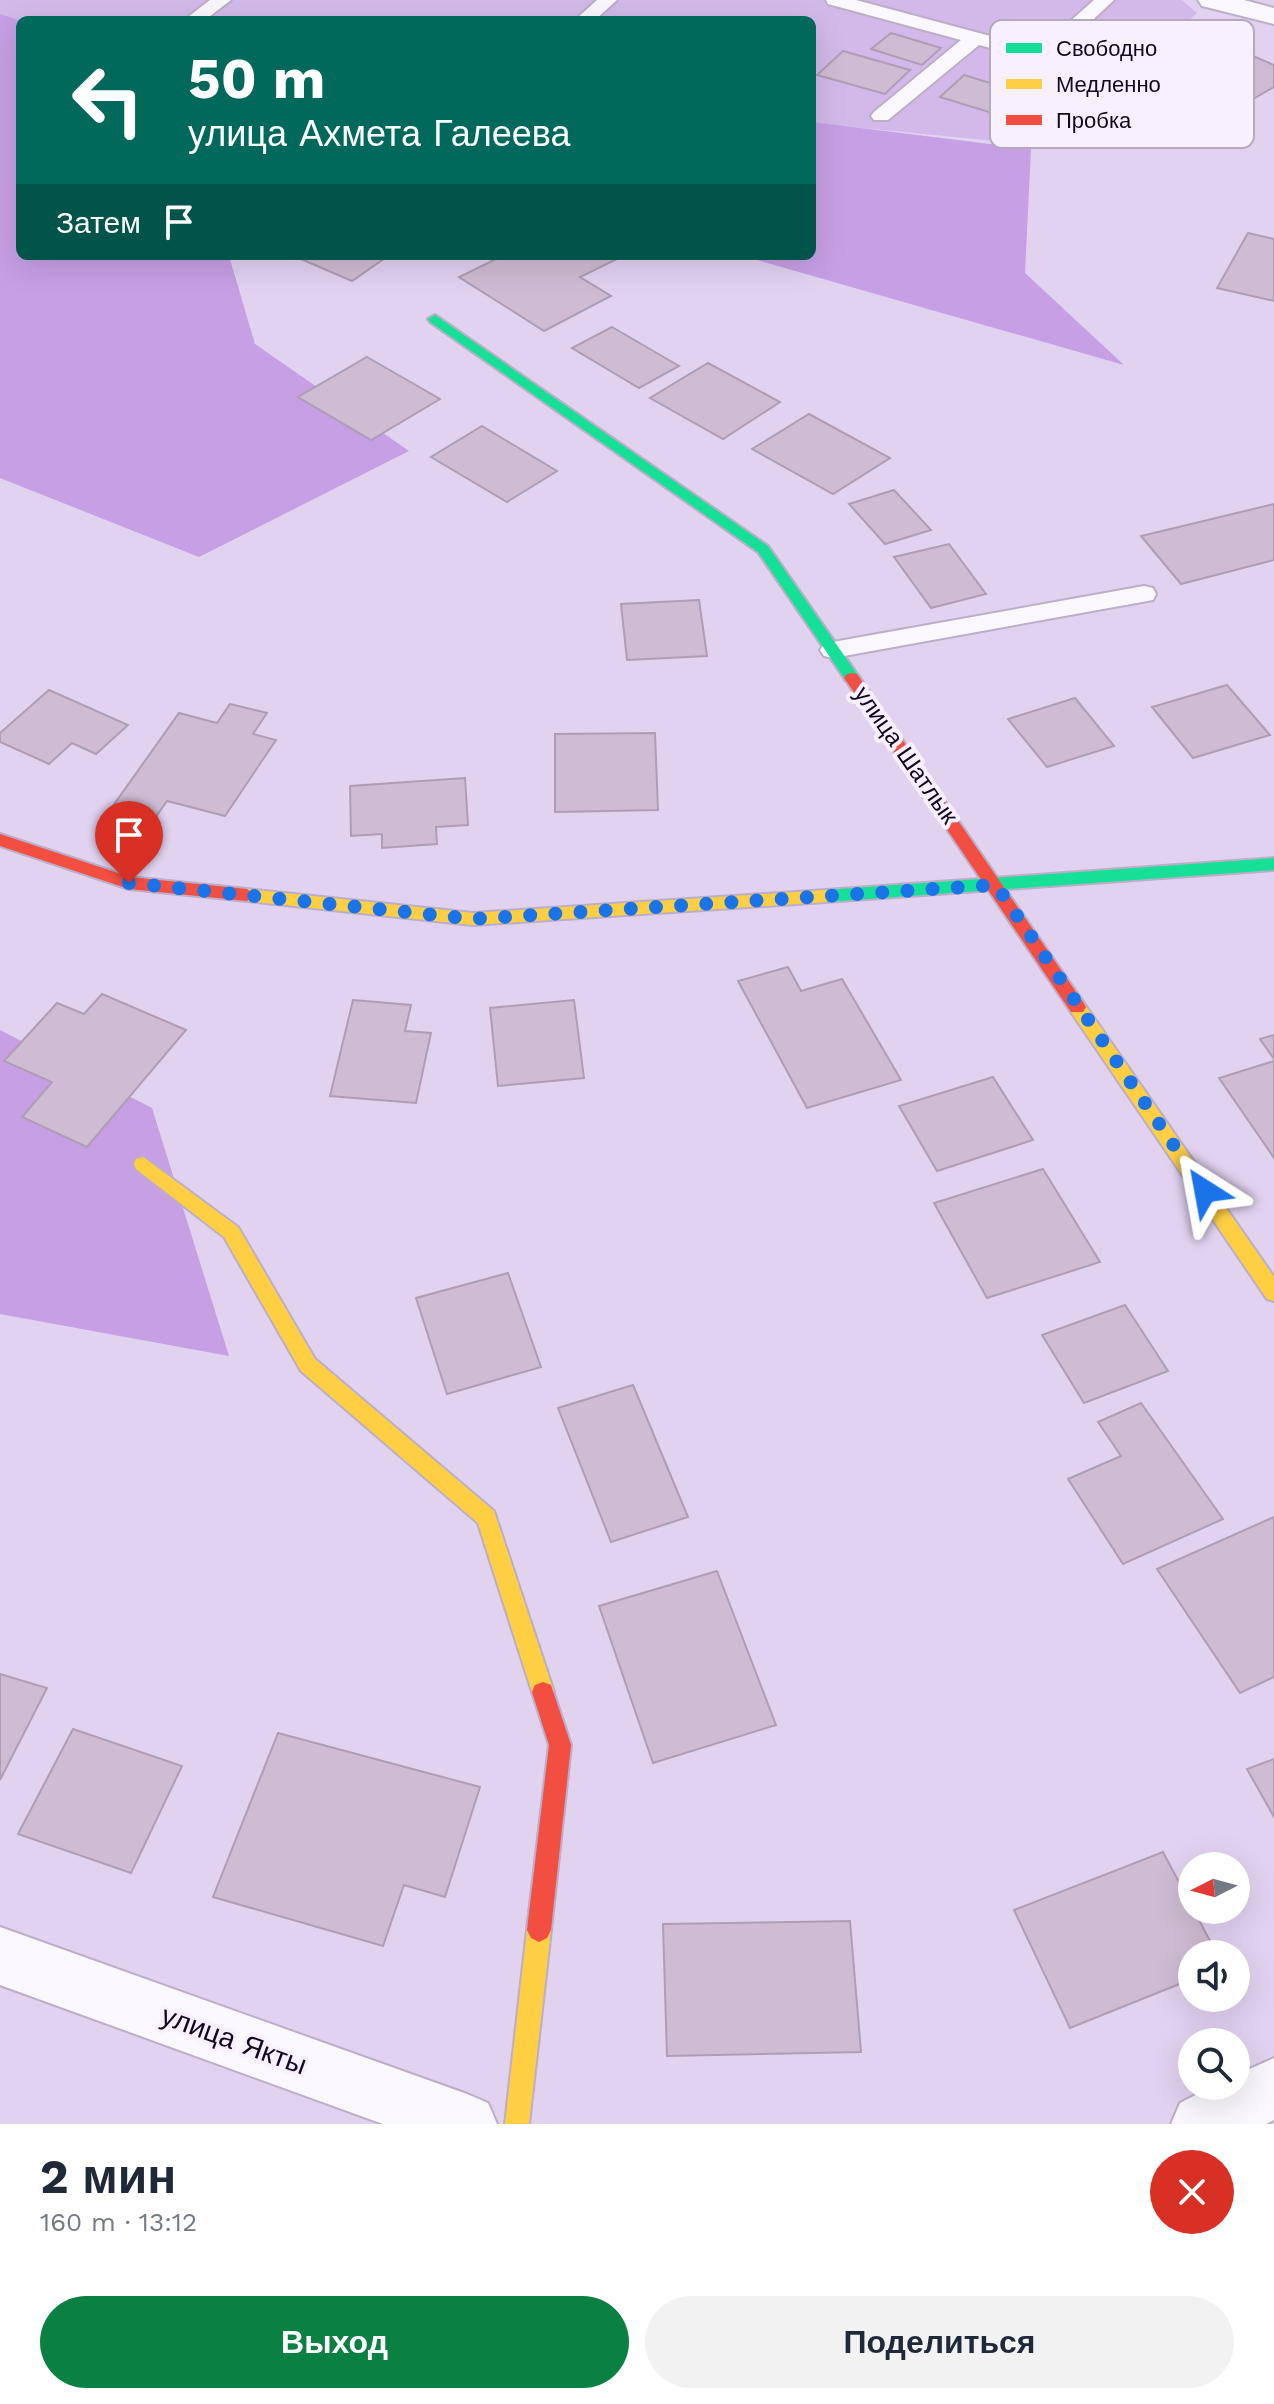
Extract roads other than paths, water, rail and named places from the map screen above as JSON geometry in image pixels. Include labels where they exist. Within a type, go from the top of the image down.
[{"type":"street","points":[[1212,0],[1243,4],[1274,16]]},
{"type":"street","name":"улица Шатлык","points":[[435,319],[763,549],[1274,1293]]},
{"type":"street","points":[[0,840],[129,883],[473,919],[1274,864]]},
{"type":"street","points":[[143,1164],[231,1232],[308,1365],[487,1518],[560,1745],[517,2124]]},
{"type":"street","name":"улица Якты","points":[[0,1956],[467,2124]]},
{"type":"street","points":[[1201,2124],[1274,2088]]},
{"type":"lane","points":[[199,16],[222,0]]},
{"type":"lane","points":[[589,16],[608,0]]},
{"type":"lane","points":[[835,0],[990,42]]},
{"type":"lane","points":[[1083,20],[1105,0]]},
{"type":"lane","points":[[881,116],[975,38]]},
{"type":"lane","points":[[833,650],[1144,594]]}]
